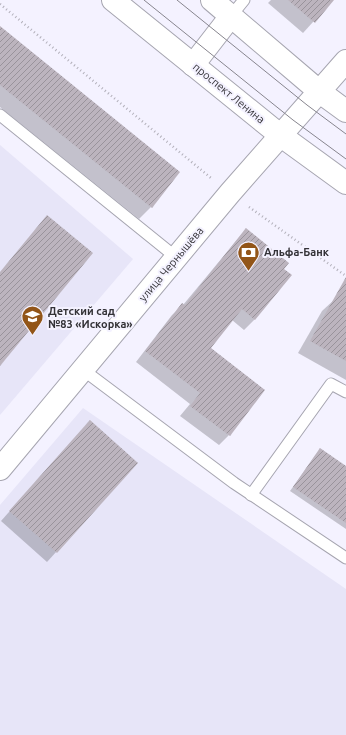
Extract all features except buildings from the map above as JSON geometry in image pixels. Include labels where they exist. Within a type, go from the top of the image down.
[{"type":"street","name":"проспект Ленина","points":[[113,0],[280,135],[346,183]]},
{"type":"street","points":[[212,0],[238,8],[320,92],[346,111]]},
{"type":"street","points":[[194,64],[238,8]]},
{"type":"street","name":"улица Чернышёва","points":[[0,469],[230,193],[346,61]]},
{"type":"lane","points":[[0,115],[177,258]]},
{"type":"lane","points":[[82,369],[252,495],[346,558]]},
{"type":"lane","points":[[252,495],[331,384],[346,392]]},
{"type":"path","points":[[0,4],[230,193],[346,276]]},
{"type":"shaded area","name":"Детский сад №83 «Искорка»","points":[[0,145],[133,259],[0,415]]},
{"type":"shaded area","points":[[83,408],[346,589],[346,735],[0,735],[0,505]]},
{"type":"tram line","points":[[144,0],[293,120],[346,159]]},
{"type":"tram line","points":[[177,0],[307,105],[346,134]]},
{"type":"place","name":"Альфа-Банк","points":[[249,272]]},
{"type":"place","name":"Детский сад №83 «Искорка»","points":[[33,336]]}]
